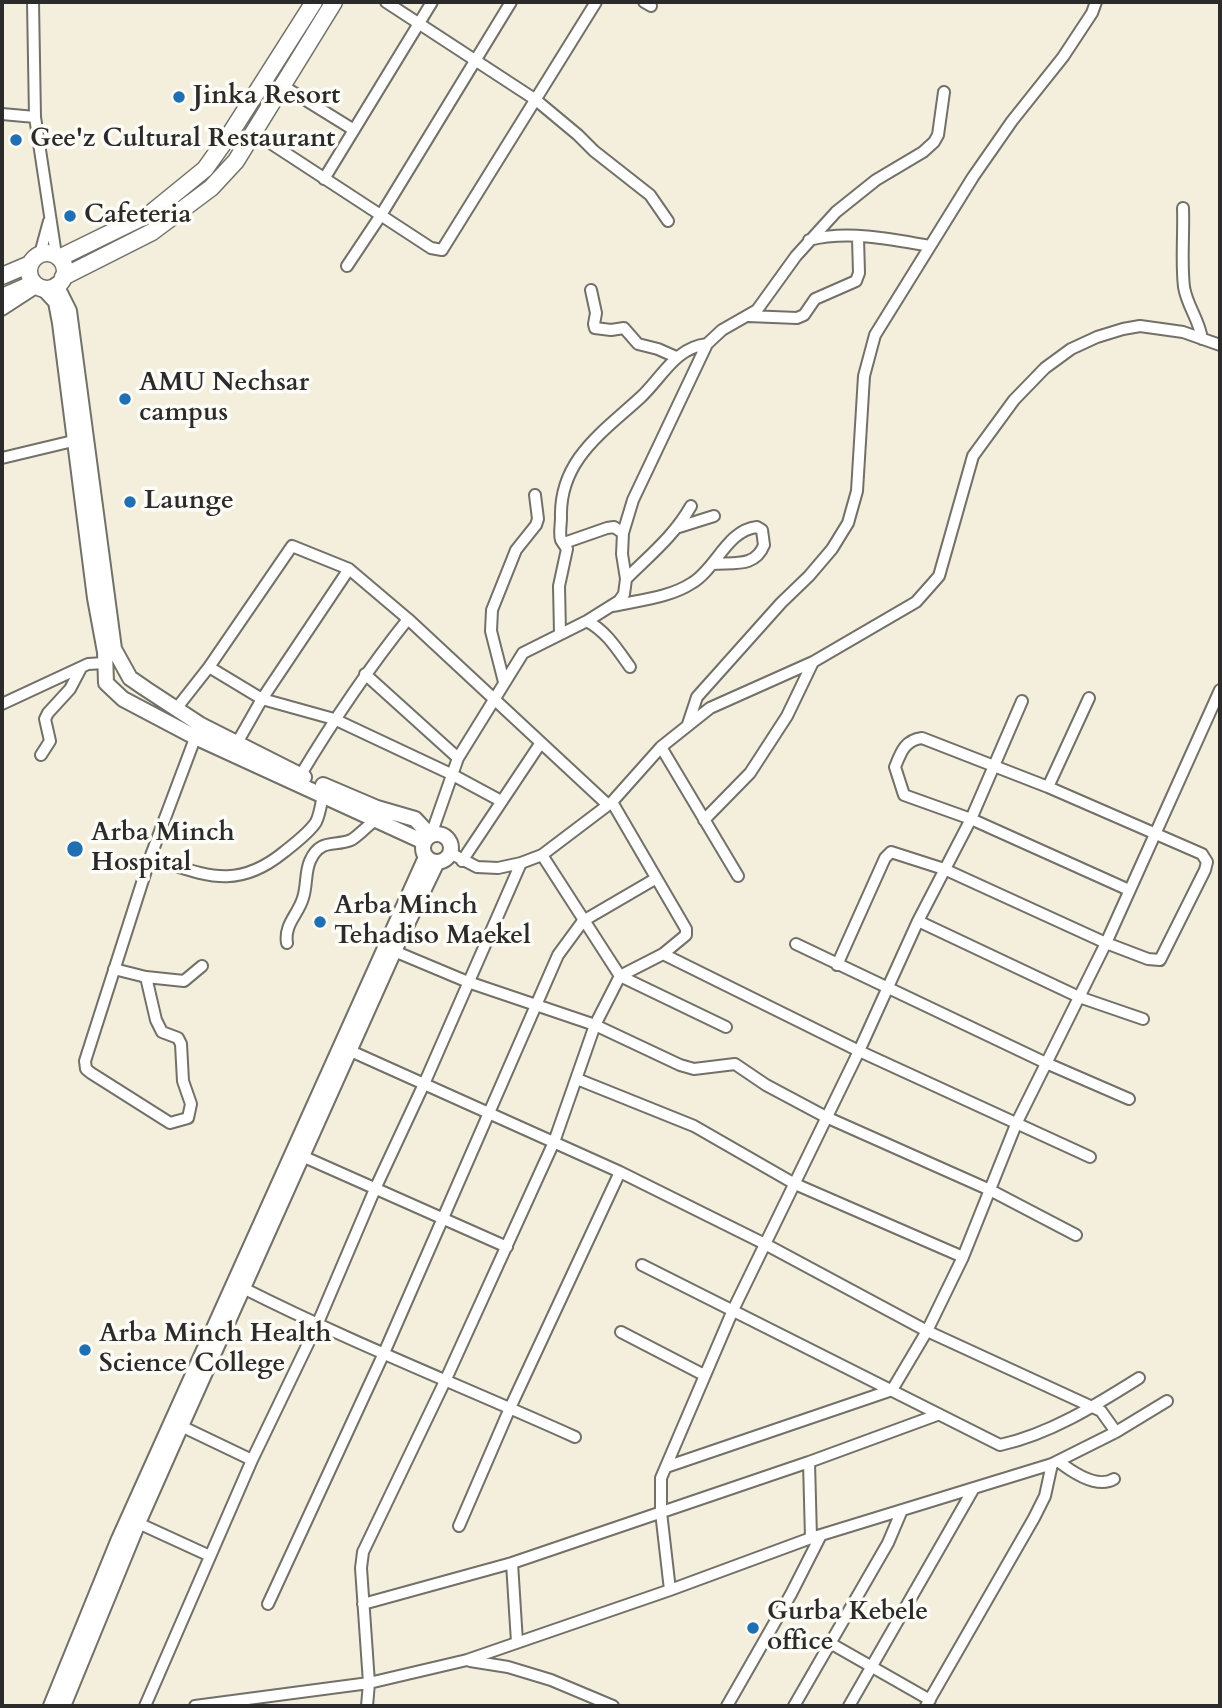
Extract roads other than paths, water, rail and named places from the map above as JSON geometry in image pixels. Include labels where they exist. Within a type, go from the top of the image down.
[{"type":"highway","points":[[2,276],[151,213],[205,169],[314,2]]},
{"type":"highway","points":[[2,297],[47,284],[152,232],[211,188],[236,161],[255,133],[334,2]]},
{"type":"highway","points":[[284,48],[300,58]]},
{"type":"highway","points":[[46,258],[64,267],[47,284]]},
{"type":"highway","points":[[46,258],[29,274],[47,284]]},
{"type":"main road","points":[[47,284],[56,302],[74,441],[97,561]]},
{"type":"main road","points":[[47,284],[69,311],[101,596],[106,683],[123,699],[198,731],[430,846],[445,859],[456,857],[448,839],[441,834],[430,846],[302,1156],[138,1523],[63,1706]]},
{"type":"main road","points":[[51,1706],[119,1539],[345,1048],[394,951],[430,846],[415,819],[377,808],[300,776],[236,743],[198,731],[176,709],[130,678],[114,649],[101,596]]},
{"type":"street","points":[[33,2],[35,117],[50,215],[46,258]]},
{"type":"street","points":[[386,2],[536,100],[650,195],[668,221]]},
{"type":"street","points":[[324,179],[432,2]]},
{"type":"street","points":[[347,266],[512,2]]},
{"type":"street","points":[[255,133],[431,248],[442,250],[596,2]]},
{"type":"street","points":[[688,724],[697,697],[781,603],[809,576],[832,549],[848,523],[857,491],[864,376],[875,335],[1012,121],[1063,57],[1094,7]]},
{"type":"street","points":[[283,86],[354,130]]},
{"type":"street","points":[[430,846],[458,758],[523,653],[587,621],[619,601],[624,594],[626,579],[622,554],[623,533],[633,500],[707,344],[722,330],[748,316],[767,299],[809,240],[836,212],[876,180],[923,152],[934,142],[938,135],[944,92]]},
{"type":"street","points":[[2,114],[35,117]]},
{"type":"street","points":[[1184,208],[1184,287],[1190,308],[1200,325],[1202,339]]},
{"type":"street","points":[[809,240],[822,237],[884,238],[930,246]]},
{"type":"street","points":[[748,316],[797,318],[804,315],[815,299],[856,281],[859,273],[858,237]]},
{"type":"street","points":[[2,310],[47,284]]},
{"type":"street","points":[[591,290],[596,328],[624,328],[638,344],[676,357]]},
{"type":"street","points":[[540,744],[501,801],[456,857],[477,867],[498,868],[542,855],[610,803],[661,747],[710,708],[813,662],[916,602],[939,576],[973,456],[1014,400],[1045,369],[1071,349],[1123,328],[1140,326],[1165,328],[1220,345]]},
{"type":"street","points":[[560,633],[559,586],[567,549],[561,539],[560,502],[564,485],[579,457],[617,417],[643,395],[676,357],[683,351],[707,344]]},
{"type":"street","points":[[2,458],[74,441]]},
{"type":"street","points":[[504,682],[491,631],[492,610],[516,550],[536,525],[538,519],[535,495]]},
{"type":"street","points":[[626,579],[679,527],[691,506]]},
{"type":"street","points":[[679,527],[714,516]]},
{"type":"street","points":[[564,543],[607,528],[614,527],[623,533]]},
{"type":"street","points":[[605,608],[664,595],[694,583],[741,532],[757,527],[762,530],[764,545],[756,558],[749,562],[712,564]]},
{"type":"street","points":[[176,709],[209,667],[292,546],[349,569],[495,698],[540,744],[610,803],[686,929],[684,939],[663,954],[620,976],[595,1025],[554,1142],[446,1379],[363,1552],[361,1568],[369,1683],[368,1706]]},
{"type":"street","points":[[236,743],[262,699],[349,569]]},
{"type":"street","points":[[300,776],[334,719],[408,619]]},
{"type":"street","points":[[587,621],[599,627],[609,637],[630,667]]},
{"type":"street","points":[[704,820],[750,773],[787,716],[813,662]]},
{"type":"street","points":[[2,704],[88,664],[105,663]]},
{"type":"street","points":[[209,667],[262,699],[334,719],[452,774],[501,801]]},
{"type":"street","points":[[41,755],[50,741],[46,719],[48,713],[70,690],[80,670]]},
{"type":"street","points":[[365,674],[458,758]]},
{"type":"street","points":[[666,1467],[892,1391],[927,1331],[963,1257],[1017,1122],[1106,943],[1220,690]]},
{"type":"street","points":[[1048,787],[1089,698]]},
{"type":"street","points":[[670,1590],[661,1511],[661,1478],[733,1310],[859,1051],[918,921],[971,819],[1022,701]]},
{"type":"street","points":[[146,977],[156,1020],[162,1031],[178,1038],[181,1044],[183,1082],[191,1104],[188,1118],[178,1122],[170,1123],[86,1069],[85,1060],[150,858],[198,731]]},
{"type":"street","points":[[837,965],[885,858],[891,852],[944,869],[1106,943],[1148,959],[1160,960],[1205,870],[1207,862],[1202,854],[993,765],[922,738],[912,740],[904,747],[895,767],[904,795],[971,819],[1129,890]]},
{"type":"street","points":[[661,747],[738,876]]},
{"type":"street","points":[[150,858],[219,876],[245,875],[267,866],[315,823],[323,795]]},
{"type":"street","points":[[287,943],[289,922],[303,900],[309,863],[315,852],[325,845],[354,839],[363,828],[376,820]]},
{"type":"street","points":[[542,855],[620,976],[726,1027]]},
{"type":"street","points":[[145,1706],[209,1556],[317,1325],[374,1189],[424,1084],[521,863]]},
{"type":"street","points":[[268,1604],[384,1353],[558,955],[583,921],[655,879]]},
{"type":"street","points":[[918,921],[1079,997],[1143,1019]]},
{"type":"street","points":[[796,944],[1046,1063],[1129,1099]]},
{"type":"street","points":[[394,951],[468,982],[595,1025],[680,1065],[694,1069],[734,1064],[766,1085],[826,1117],[990,1190],[1076,1235]]},
{"type":"street","points":[[663,954],[859,1051],[1090,1157]]},
{"type":"street","points":[[114,969],[146,977],[184,981],[202,966]]},
{"type":"street","points":[[345,1048],[620,1172],[765,1244],[927,1331],[1101,1411],[1116,1432]]},
{"type":"street","points":[[577,1079],[694,1126],[795,1184],[963,1257]]},
{"type":"street","points":[[302,1156],[507,1247]]},
{"type":"street","points":[[459,1526],[510,1408],[620,1172]]},
{"type":"street","points":[[642,1265],[1000,1445],[1018,1441],[1092,1407],[1139,1378]]},
{"type":"street","points":[[243,1288],[317,1325],[575,1437]]},
{"type":"street","points":[[621,1332],[704,1375]]},
{"type":"street","points":[[196,1706],[369,1683],[467,1660],[816,1536],[1055,1463],[1116,1432],[1167,1401]]},
{"type":"street","points":[[363,1604],[512,1563],[809,1462],[937,1415]]},
{"type":"street","points":[[181,1426],[252,1460]]},
{"type":"street","points":[[727,1706],[791,1594],[816,1536],[809,1462]]},
{"type":"street","points":[[1055,1463],[1098,1482],[1114,1479]]},
{"type":"street","points":[[830,1643],[872,1666],[928,1703],[1034,1518],[1045,1496],[1055,1463]]},
{"type":"street","points":[[849,1706],[974,1488]]},
{"type":"street","points":[[794,1706],[888,1543],[902,1510]]},
{"type":"street","points":[[138,1523],[209,1556]]},
{"type":"street","points":[[512,1563],[517,1642]]},
{"type":"street","points":[[467,1660],[508,1667],[551,1680],[613,1706]]},
{"type":"place","name":"Jinka Resort","points":[[179,97]]},
{"type":"place","name":"Gee'z Cultural Restaurant","points":[[16,140]]},
{"type":"place","name":"Cafeteria","points":[[70,216]]},
{"type":"place","name":"AMU Nechsar campus","points":[[125,399]]},
{"type":"place","name":"Launge","points":[[130,502]]},
{"type":"place","name":"Arba Minch Hospital","points":[[75,849]]},
{"type":"place","name":"Arba Minch Tehadiso Maekel","points":[[320,922]]},
{"type":"place","name":"Arba Minch Health Science College","points":[[85,1350]]},
{"type":"place","name":"Gurba Kebele office","points":[[753,1628]]}]
